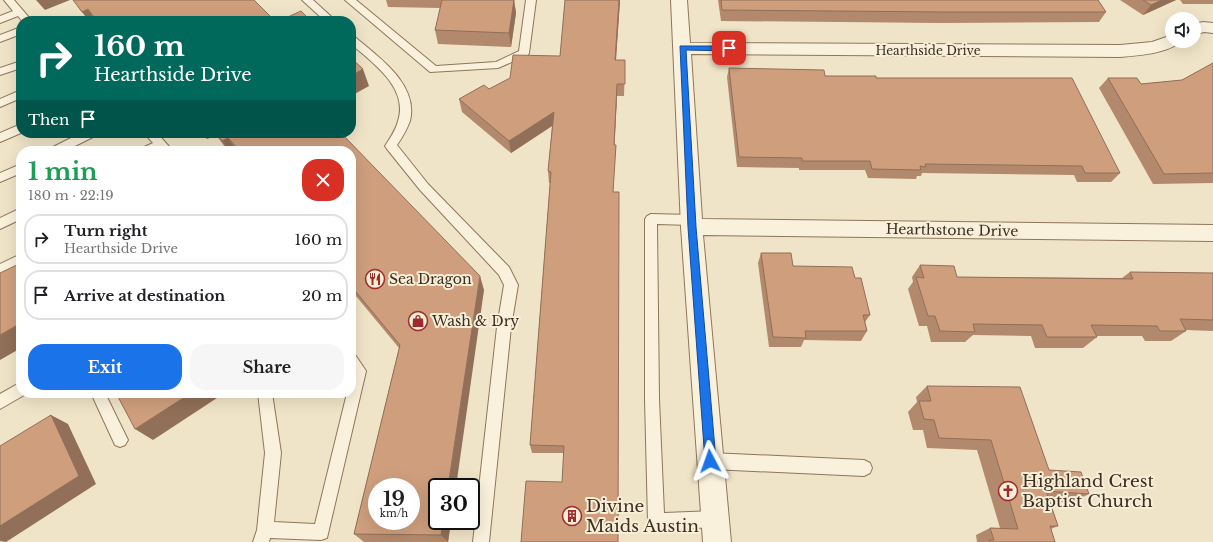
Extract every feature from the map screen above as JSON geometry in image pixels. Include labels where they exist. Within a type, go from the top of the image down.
[{"type":"street","points":[[679,0],[692,224],[717,542]]},
{"type":"street","points":[[1201,28],[1213,28]]},
{"type":"street","name":"Hearthside Drive","points":[[682,48],[1120,51],[1144,49],[1165,44]]},
{"type":"street","name":"Hearthstone Drive","points":[[692,224],[1213,233]]},
{"type":"lane","points":[[9,0],[23,16]]},
{"type":"lane","points":[[308,0],[326,16]]},
{"type":"lane","points":[[350,0],[434,70],[498,65],[524,53],[531,0]]},
{"type":"lane","points":[[0,20],[19,12]]},
{"type":"lane","points":[[0,39],[16,32]]},
{"type":"lane","points":[[356,44],[396,80],[406,101],[405,117],[391,146],[424,187],[504,271],[511,285],[504,327],[480,542]]},
{"type":"lane","points":[[0,72],[16,66]]},
{"type":"lane","points":[[0,103],[16,96]]},
{"type":"lane","points":[[0,138],[16,130]]},
{"type":"lane","points":[[65,146],[81,138]]},
{"type":"lane","points":[[155,138],[163,146]]},
{"type":"lane","points":[[0,178],[16,170]]},
{"type":"lane","points":[[0,224],[16,216]]},
{"type":"lane","points":[[692,224],[652,219],[652,399],[656,522],[715,519]]},
{"type":"lane","points":[[0,270],[16,262]]},
{"type":"lane","points":[[356,367],[359,371],[356,384]]},
{"type":"lane","points":[[0,402],[16,392]]},
{"type":"lane","points":[[100,398],[120,440]]},
{"type":"lane","points":[[266,398],[273,453],[263,536],[321,532],[353,398]]},
{"type":"lane","points":[[710,461],[864,468]]},
{"type":"building","points":[[73,0],[254,0],[270,16],[93,16],[88,9],[82,12]]},
{"type":"building","points":[[442,0],[514,0],[509,33],[435,30]]},
{"type":"building","points":[[565,0],[619,0],[615,60],[625,60],[625,84],[617,84],[614,145],[616,145],[613,192],[619,192],[618,542],[521,542],[526,481],[562,482],[564,446],[530,445],[551,172],[548,171],[554,112],[509,141],[459,99],[484,85],[489,89],[510,78],[513,55],[560,56]]},
{"type":"building","points":[[721,0],[1098,0],[1106,12],[722,10]]},
{"type":"building","points":[[1143,0],[1162,0],[1151,5]]},
{"type":"building","points":[[301,11],[306,16],[290,16]]},
{"type":"building","points":[[356,63],[363,69],[356,73]]},
{"type":"building","points":[[1213,63],[1213,173],[1164,174],[1108,78],[1137,78],[1141,84],[1182,80]]},
{"type":"building","points":[[729,68],[824,70],[825,76],[876,76],[876,78],[1072,78],[1120,173],[1085,173],[1082,166],[925,164],[926,167],[920,166],[921,170],[872,169],[870,161],[802,161],[802,158],[739,157]]},
{"type":"building","points":[[220,138],[228,138],[222,141]]},
{"type":"building","points":[[228,138],[346,138],[354,146],[235,146]]},
{"type":"building","points":[[356,148],[480,276],[449,478],[428,478],[428,530],[442,530],[441,535],[354,534],[400,345],[356,292]]},
{"type":"building","points":[[761,253],[791,253],[793,266],[852,267],[855,278],[861,278],[870,315],[863,315],[867,331],[805,331],[806,338],[773,337]]},
{"type":"building","points":[[16,265],[16,326],[0,335],[0,273]]},
{"type":"building","points":[[920,265],[954,266],[957,277],[1133,279],[1130,272],[1213,273],[1213,320],[1180,319],[1186,331],[1160,331],[1157,326],[1091,325],[1097,337],[1047,337],[1042,325],[973,324],[975,332],[940,331],[935,316],[928,316],[916,277],[924,278]]},
{"type":"building","points":[[927,386],[1020,387],[1049,470],[1081,472],[1089,494],[1046,491],[1058,526],[1050,526],[1055,542],[990,542],[989,540],[994,540],[990,528],[1018,529],[991,440],[939,438],[934,420],[924,419],[919,401],[931,401]]},
{"type":"building","points":[[119,398],[183,398],[135,429]]},
{"type":"building","points":[[51,415],[79,476],[0,526],[0,446]]},
{"type":"place","name":"Sea Dragon","points":[[375,279]]},
{"type":"place","name":"Wash & Dry","points":[[418,321]]},
{"type":"place","name":"Highland Crest Baptist Church","points":[[1008,491]]},
{"type":"place","name":"Divine Maids Austin","points":[[572,516]]},
{"type":"route","points":[[710,461],[692,227],[682,48],[729,48]]}]
